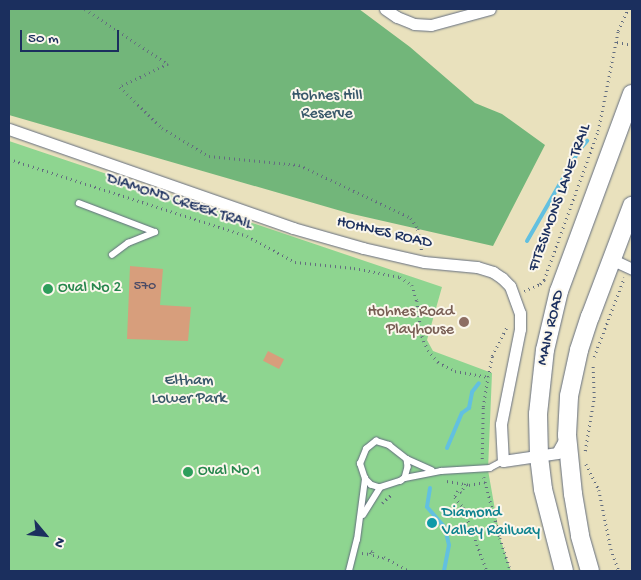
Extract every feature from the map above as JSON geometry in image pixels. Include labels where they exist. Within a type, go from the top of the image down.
[{"type":"main road","name":"MAIN ROAD","points":[[564,571],[545,499],[539,456],[538,414],[540,382],[552,317],[632,94]]},
{"type":"main road","name":"MAIN ROAD","points":[[590,571],[580,535],[573,494],[567,435],[569,396],[590,317],[632,206]]},
{"type":"street","points":[[385,9],[397,17],[414,24],[431,25],[490,9]]},
{"type":"street","name":"HOHNES ROAD","points":[[9,128],[293,228],[363,248],[424,262],[477,267],[493,272],[510,286],[516,299],[520,328],[501,424],[503,461]]},
{"type":"street","points":[[613,260],[629,271]]},
{"type":"street","points":[[503,461],[557,454],[567,435]]},
{"type":"lane","points":[[79,203],[155,232],[128,243],[112,255]]},
{"type":"lane","points":[[349,571],[360,519],[365,479],[360,464],[366,449],[376,441],[389,445],[407,459],[427,470],[441,471]]},
{"type":"lane","points":[[405,478],[408,468],[407,459]]},
{"type":"lane","points":[[360,519],[380,488],[405,478],[441,471],[490,468],[503,461]]},
{"type":"lane","points":[[365,479],[371,485],[380,488]]},
{"type":"path","points":[[85,9],[168,64],[120,87],[162,128],[209,156],[300,165],[411,218],[418,229],[424,262]]},
{"type":"path","name":"FITZSIMONS LANE TRAIL","points":[[516,299],[525,290],[540,284],[544,280],[598,131],[618,31],[628,9]]},
{"type":"path","points":[[617,42],[632,45]]},
{"type":"path","name":"DIAMOND CREEK TRAIL","points":[[9,160],[247,236],[295,262],[354,268],[400,277],[412,285],[418,300],[422,336],[428,350],[438,362],[455,371],[488,377],[492,356],[509,322]]},
{"type":"path","points":[[584,454],[594,398],[593,361],[629,271]]},
{"type":"path","points":[[586,463],[599,490],[611,549],[620,571]]},
{"type":"path","points":[[442,480],[466,484],[485,482]]},
{"type":"path","points":[[466,484],[461,493],[458,491],[455,497],[462,507],[487,571]]},
{"type":"path","points":[[381,505],[394,492]]},
{"type":"path","points":[[359,559],[363,544]]},
{"type":"path","points":[[361,553],[370,554],[371,551],[373,555],[384,557],[407,571]]},
{"type":"green space","name":"Hohnes Hill Reserve","points":[[9,9],[359,9],[410,47],[475,103],[502,114],[545,145],[493,246],[348,213],[9,115]]},
{"type":"green space","name":"Eltham Lower Park","points":[[9,141],[442,287],[427,340],[433,351],[492,373],[488,470],[500,538],[511,571],[9,571]]},
{"type":"building","points":[[130,266],[163,269],[160,305],[191,307],[188,341],[127,339]]},
{"type":"building","points":[[268,351],[284,359],[279,369],[263,361]]},
{"type":"waterway","points":[[527,241],[580,149],[587,141]]},
{"type":"waterway","points":[[447,448],[462,413],[469,408],[472,392],[479,383]]},
{"type":"waterway","points":[[430,488],[427,507],[445,528],[449,545],[444,571]]},
{"type":"place","name":"Oval No 2","points":[[48,289]]},
{"type":"place","name":"Hohnes Road Playhouse","points":[[464,322]]},
{"type":"place","name":"Oval No 1","points":[[188,472]]},
{"type":"place","name":"Diamond Valley Railway","points":[[432,523]]}]
